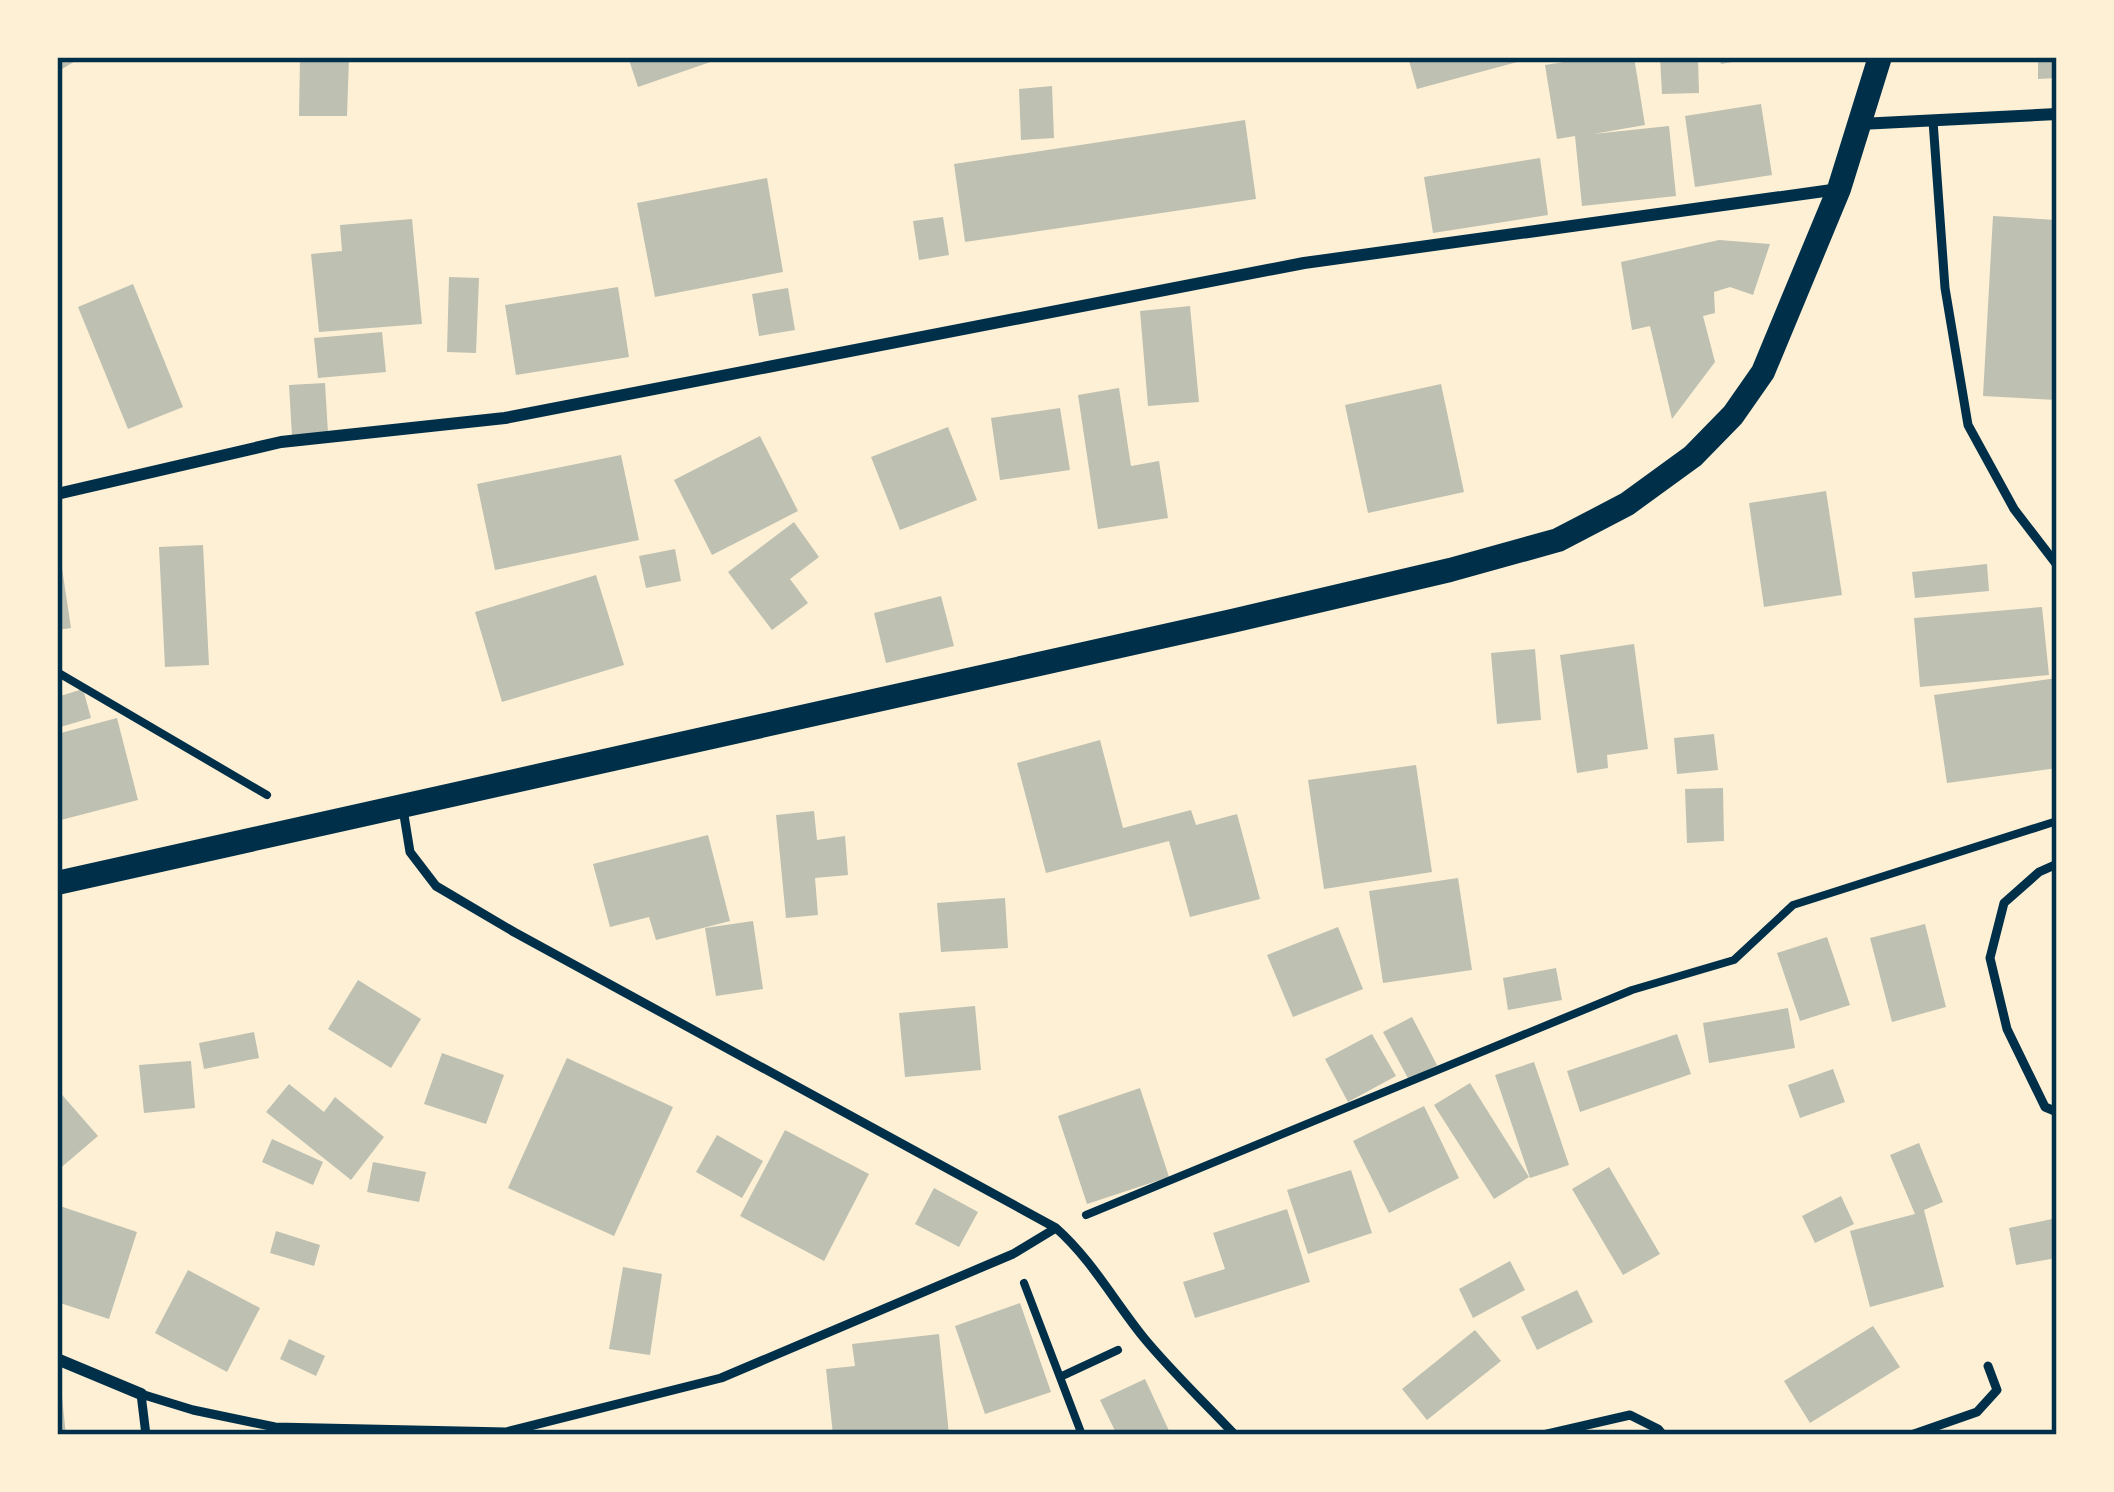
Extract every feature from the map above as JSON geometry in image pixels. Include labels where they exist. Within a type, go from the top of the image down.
[{"type":"main road","points":[[57,883],[1232,621],[1558,540],[1627,504],[1694,456],[1733,415],[1763,371],[1839,188],[1880,57]]},
{"type":"street","points":[[1859,124],[2057,114]]},
{"type":"street","points":[[57,494],[281,442],[505,418],[1304,263],[1839,188]]},
{"type":"street","points":[[57,1359],[141,1394]]},
{"type":"lane","points":[[1933,121],[1945,287],[1968,425],[2014,509],[2057,565]]},
{"type":"lane","points":[[402,807],[410,852],[436,886],[1056,1228],[1098,1272],[1144,1338],[1235,1435]]},
{"type":"lane","points":[[2057,864],[2039,872],[2004,903],[1990,958],[2007,1029],[2045,1107],[2057,1112]]},
{"type":"lane","points":[[146,1435],[141,1394],[275,1427],[506,1432],[721,1378],[1013,1254],[1056,1228]]},
{"type":"lane","points":[[1911,1435],[1977,1412],[1997,1390],[1988,1366]]},
{"type":"lane","points":[[1543,1435],[1630,1415],[1664,1435]]},
{"type":"path","points":[[57,672],[275,800],[286,832]]},
{"type":"path","points":[[1056,1228],[1632,989],[1734,959],[1792,905],[2057,821]]},
{"type":"path","points":[[1013,1254],[1082,1435]]},
{"type":"path","points":[[1060,1378],[1144,1338]]},
{"type":"building","points":[[57,57],[82,57],[57,72]]},
{"type":"building","points":[[300,57],[349,57],[347,116],[299,116]]},
{"type":"building","points":[[628,57],[722,57],[722,58],[638,87]]},
{"type":"building","points":[[1408,57],[1519,57],[1521,61],[1417,89]]},
{"type":"building","points":[[1634,57],[1645,125],[1593,134],[1669,126],[1676,196],[1582,206],[1575,136],[1557,139],[1545,65]]},
{"type":"building","points":[[1660,57],[1698,57],[1699,93],[1662,94]]},
{"type":"building","points":[[1719,57],[1749,57],[1749,59],[1721,64]]},
{"type":"building","points":[[2038,57],[2057,57],[2057,78],[2038,79]]},
{"type":"building","points":[[1052,86],[1054,138],[1021,140],[1019,89]]},
{"type":"building","points":[[1761,104],[1772,175],[1695,187],[1685,116]]},
{"type":"building","points":[[1245,120],[1256,199],[965,242],[954,164]]},
{"type":"building","points":[[1540,158],[1548,215],[1433,233],[1424,177]]},
{"type":"building","points":[[767,178],[783,272],[655,297],[637,203]]},
{"type":"building","points":[[1993,216],[2057,220],[2057,400],[1983,396]]},
{"type":"building","points":[[943,217],[949,255],[919,260],[913,221]]},
{"type":"building","points":[[412,219],[422,324],[319,332],[311,254],[342,251],[340,225]]},
{"type":"building","points":[[1719,240],[1770,244],[1753,295],[1730,287],[1714,292],[1715,313],[1703,316],[1715,362],[1672,419],[1650,326],[1632,330],[1621,262]]},
{"type":"building","points":[[449,277],[479,278],[476,353],[447,352]]},
{"type":"building","points":[[133,284],[183,407],[128,429],[78,307]]},
{"type":"building","points":[[618,287],[629,357],[516,375],[505,305]]},
{"type":"building","points":[[788,288],[795,330],[759,336],[752,294]]},
{"type":"building","points":[[1190,306],[1199,402],[1148,406],[1140,311]]},
{"type":"building","points":[[382,332],[386,372],[318,378],[314,338]]},
{"type":"building","points":[[325,383],[328,433],[292,436],[289,385]]},
{"type":"building","points":[[1441,384],[1464,492],[1368,513],[1345,405]]},
{"type":"building","points":[[1119,388],[1131,466],[1159,461],[1168,518],[1098,529],[1078,395]]},
{"type":"building","points":[[1060,408],[1070,470],[1000,480],[991,418]]},
{"type":"building","points":[[948,427],[977,500],[900,530],[871,457]]},
{"type":"building","points":[[760,436],[798,511],[712,555],[674,480]]},
{"type":"building","points":[[621,455],[639,540],[495,570],[477,484]]},
{"type":"building","points":[[1826,491],[1842,595],[1764,607],[1749,503]]},
{"type":"building","points":[[794,522],[819,557],[790,579],[808,603],[772,630],[728,572]]},
{"type":"building","points":[[203,545],[209,665],[165,667],[159,547]]},
{"type":"building","points":[[675,549],[681,581],[646,588],[639,556]]},
{"type":"building","points":[[57,555],[71,628],[57,630]]},
{"type":"building","points":[[1987,564],[1989,591],[1915,598],[1912,572]]},
{"type":"building","points":[[596,575],[624,665],[502,702],[475,612]]},
{"type":"building","points":[[941,596],[954,646],[886,663],[874,613]]},
{"type":"building","points":[[2042,607],[2049,675],[1920,687],[1914,618]]},
{"type":"building","points":[[1634,644],[1648,749],[1607,755],[1608,768],[1577,773],[1560,655]]},
{"type":"building","points":[[1535,649],[1541,720],[1497,724],[1491,653]]},
{"type":"building","points":[[2057,678],[2057,768],[1947,783],[1934,695]]},
{"type":"building","points":[[83,689],[91,718],[57,728],[57,697]]},
{"type":"building","points":[[117,718],[138,800],[57,821],[57,734]]},
{"type":"building","points":[[1714,734],[1718,770],[1677,774],[1674,738]]},
{"type":"building","points":[[1100,740],[1123,828],[1191,810],[1196,825],[1237,814],[1260,899],[1190,917],[1169,841],[1046,873],[1017,763]]},
{"type":"building","points":[[1416,765],[1432,872],[1324,889],[1308,780]]},
{"type":"building","points":[[1723,788],[1724,841],[1687,843],[1685,789]]},
{"type":"building","points":[[814,811],[817,840],[845,836],[848,875],[815,878],[818,915],[786,918],[776,815]]},
{"type":"building","points":[[708,835],[730,921],[656,940],[649,917],[610,927],[593,864]]},
{"type":"building","points":[[1458,878],[1472,970],[1383,983],[1369,891]]},
{"type":"building","points":[[1005,898],[1008,948],[941,952],[937,903]]},
{"type":"building","points":[[753,921],[763,989],[716,996],[705,928]]},
{"type":"building","points":[[1925,924],[1946,1007],[1892,1022],[1870,938]]},
{"type":"building","points":[[1338,927],[1363,989],[1293,1017],[1267,955]]},
{"type":"building","points":[[1827,937],[1850,1005],[1800,1021],[1777,953]]},
{"type":"building","points":[[1556,968],[1562,1000],[1508,1010],[1503,978]]},
{"type":"building","points":[[358,980],[421,1019],[391,1068],[328,1029]]},
{"type":"building","points":[[975,1006],[981,1070],[905,1077],[899,1013]]},
{"type":"building","points":[[1788,1008],[1795,1048],[1709,1063],[1703,1023]]},
{"type":"building","points":[[1412,1017],[1437,1065],[1409,1080],[1383,1032]]},
{"type":"building","points":[[254,1032],[259,1058],[204,1069],[199,1043]]},
{"type":"building","points":[[1372,1034],[1396,1076],[1348,1102],[1325,1059]]},
{"type":"building","points":[[1677,1034],[1691,1074],[1580,1112],[1567,1071]]},
{"type":"building","points":[[442,1053],[504,1075],[486,1124],[424,1104]]},
{"type":"building","points":[[567,1058],[673,1107],[614,1236],[508,1188]]},
{"type":"building","points":[[191,1061],[195,1108],[144,1113],[139,1065]]},
{"type":"building","points":[[1534,1062],[1569,1165],[1530,1178],[1495,1075]]},
{"type":"building","points":[[1833,1069],[1845,1102],[1800,1118],[1788,1085]]},
{"type":"building","points":[[1470,1083],[1529,1177],[1494,1199],[1434,1105]]},
{"type":"building","points":[[289,1084],[324,1112],[335,1097],[384,1137],[351,1180],[266,1112]]},
{"type":"building","points":[[1140,1088],[1169,1177],[1087,1204],[1058,1116]]},
{"type":"building","points":[[57,1089],[98,1136],[57,1171]]},
{"type":"building","points":[[1424,1106],[1459,1178],[1389,1213],[1353,1141]]},
{"type":"building","points":[[785,1130],[869,1174],[824,1261],[740,1216]]},
{"type":"building","points":[[717,1135],[763,1161],[742,1198],[696,1172]]},
{"type":"building","points":[[272,1139],[323,1162],[313,1185],[262,1162]]},
{"type":"building","points":[[1919,1143],[1943,1202],[1924,1210],[1944,1287],[1870,1307],[1850,1231],[1915,1214],[1890,1155]]},
{"type":"building","points":[[373,1162],[426,1172],[419,1202],[367,1192]]},
{"type":"building","points":[[1609,1167],[1660,1254],[1623,1275],[1572,1189]]},
{"type":"building","points":[[1351,1170],[1372,1233],[1308,1254],[1287,1190]]},
{"type":"building","points":[[934,1188],[978,1212],[959,1247],[915,1224]]},
{"type":"building","points":[[1841,1196],[1854,1224],[1815,1243],[1802,1216]]},
{"type":"building","points":[[57,1205],[137,1232],[109,1319],[57,1302]]},
{"type":"building","points":[[1287,1209],[1310,1282],[1195,1318],[1183,1282],[1225,1269],[1213,1233]]},
{"type":"building","points":[[2057,1218],[2057,1258],[2016,1265],[2009,1228]]},
{"type":"building","points":[[276,1231],[320,1245],[314,1266],[270,1253]]},
{"type":"building","points":[[1510,1261],[1525,1290],[1473,1318],[1459,1289]]},
{"type":"building","points":[[623,1267],[662,1274],[650,1355],[609,1349]]},
{"type":"building","points":[[188,1270],[260,1308],[227,1372],[155,1333]]},
{"type":"building","points":[[1577,1290],[1593,1322],[1537,1350],[1521,1317]]},
{"type":"building","points":[[1020,1303],[1051,1392],[985,1414],[955,1326]]},
{"type":"building","points":[[1873,1326],[1900,1367],[1810,1423],[1784,1381]]},
{"type":"building","points":[[1475,1330],[1501,1361],[1427,1420],[1402,1389]]},
{"type":"building","points":[[939,1334],[949,1435],[833,1435],[826,1369],[855,1366],[852,1344]]},
{"type":"building","points":[[289,1339],[325,1356],[316,1376],[280,1359]]},
{"type":"building","points":[[60,1378],[66,1435],[57,1435]]},
{"type":"building","points":[[1145,1379],[1171,1435],[1117,1435],[1100,1400]]}]
